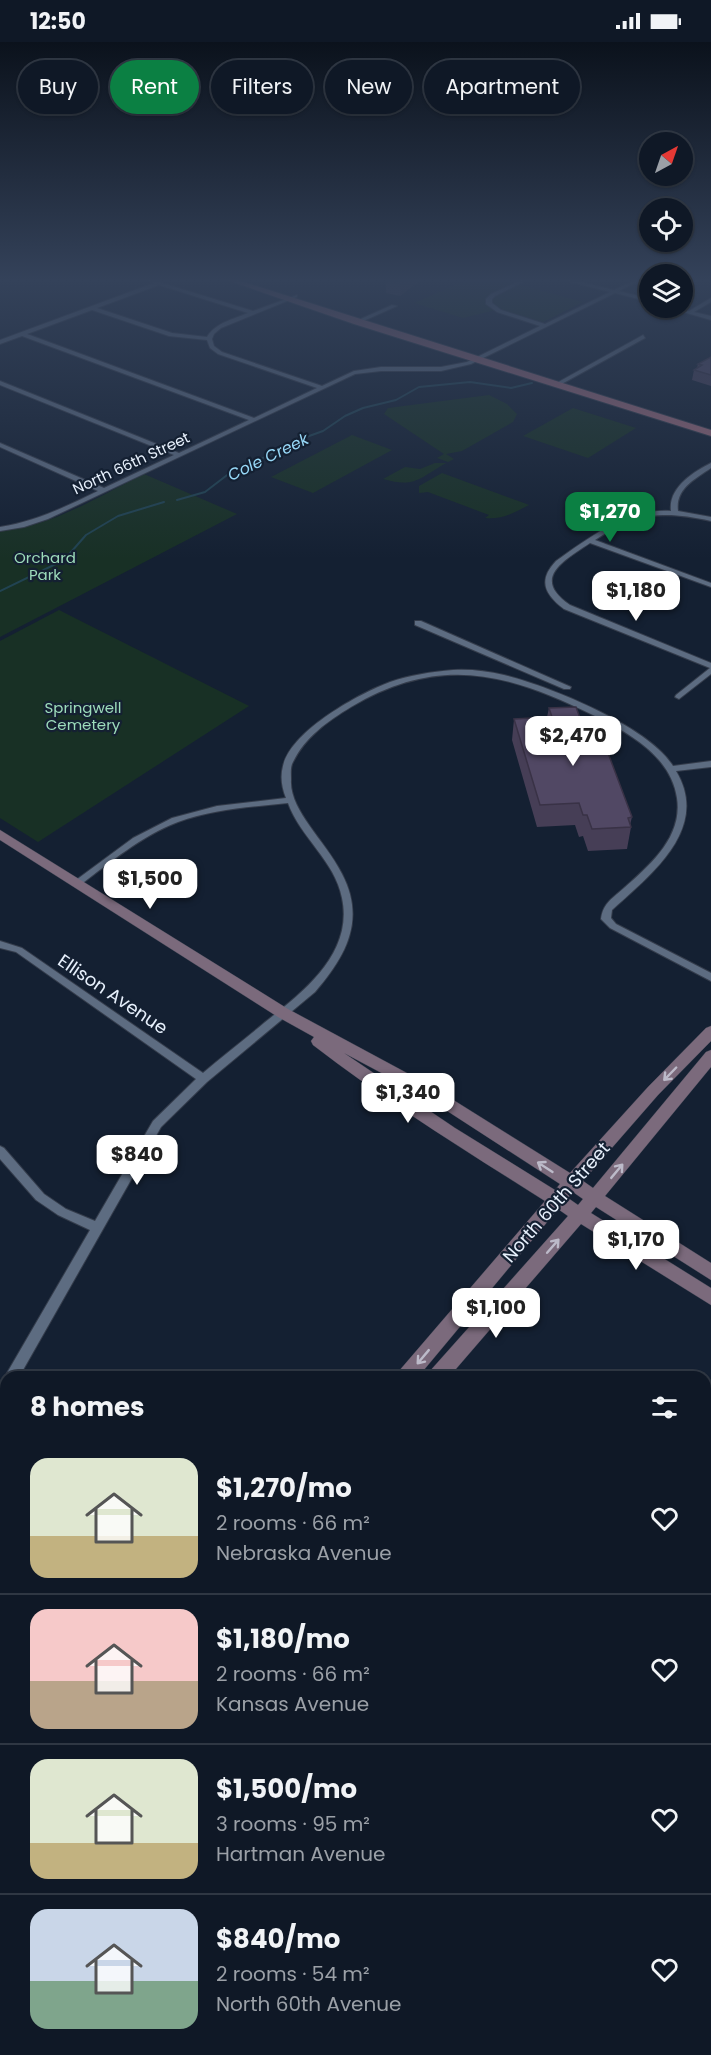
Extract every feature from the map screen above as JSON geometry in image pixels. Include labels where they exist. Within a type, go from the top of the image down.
[{"type":"main road","points":[[524,372],[711,433]]},
{"type":"main road","points":[[559,383],[711,427]]},
{"type":"main road","points":[[0,834],[283,1013],[426,1090],[711,1272]]},
{"type":"main road","points":[[283,1013],[347,1063],[579,1215],[711,1297]]},
{"type":"main road","name":"North 60th Street","points":[[411,1371],[556,1200],[653,1091],[711,1032]]},
{"type":"main road","name":"North 60th Street","points":[[441,1371],[594,1198],[711,1056]]},
{"type":"street","points":[[124,372],[254,420]]},
{"type":"street","points":[[275,372],[322,388]]},
{"type":"street","name":"North 66th Street","points":[[0,529],[38,521],[354,373],[361,372]]},
{"type":"street","points":[[559,383],[580,372]]},
{"type":"street","points":[[0,383],[179,455]]},
{"type":"street","points":[[0,446],[104,491]]},
{"type":"street","points":[[675,513],[677,492],[711,465]]},
{"type":"street","points":[[679,697],[711,668],[574,610],[558,600],[549,589],[547,579],[554,567],[590,541],[629,518],[675,513],[711,519]]},
{"type":"street","points":[[590,541],[711,585]]},
{"type":"street","points":[[418,623],[567,687]]},
{"type":"street","points":[[477,673],[485,662],[495,656]]},
{"type":"street","points":[[15,1371],[157,1124],[204,1078],[314,986],[333,963],[345,936],[349,912],[346,893],[339,874],[290,800],[284,782],[284,771],[293,751],[306,737],[364,697],[385,686],[414,677],[477,673],[529,684],[606,718],[642,738],[661,756],[669,769],[677,784],[682,811],[677,832],[661,856],[607,909],[605,914],[613,927],[711,977]]},
{"type":"street","points":[[669,769],[711,764]]},
{"type":"street","points":[[77,883],[139,838],[176,819],[213,810],[290,800]]},
{"type":"street","name":"Ellison Avenue","points":[[0,944],[20,950],[204,1078]]},
{"type":"street","points":[[0,1150],[40,1197],[62,1212],[96,1227]]},
{"type":"green space","points":[[489,395],[507,404],[517,414],[513,422],[462,451],[446,454],[454,459],[448,462],[437,458],[444,454],[384,414],[388,408]]},
{"type":"green space","points":[[573,408],[636,428],[588,458],[523,436]]},
{"type":"green space","points":[[352,435],[392,450],[313,493],[271,477]]},
{"type":"green space","points":[[435,463],[446,463],[410,482],[402,483],[383,479],[405,467],[420,469]]},
{"type":"green space","points":[[442,473],[529,505],[503,517],[485,518],[489,515],[428,492],[419,493],[419,486]]},
{"type":"green space","name":"Orchard Park","points":[[144,474],[237,514],[0,637],[0,530],[37,524],[55,517]]},
{"type":"green space","name":"Springwell Cemetery","points":[[59,610],[249,706],[38,842],[0,818],[0,641]]},
{"type":"building","points":[[576,707],[581,721],[596,721],[632,817],[628,818],[631,827],[592,829],[579,803],[540,805],[514,719],[552,717],[549,708]]},
{"type":"waterway","name":"Cole Creek","points":[[177,500],[205,492],[235,469],[268,456],[287,444],[323,431],[345,416],[363,408],[396,400],[419,387],[470,382],[511,388],[532,383]]},
{"type":"waterway","name":"Cole Creek","points":[[0,591],[64,560],[86,535],[118,516],[164,502]]}]
